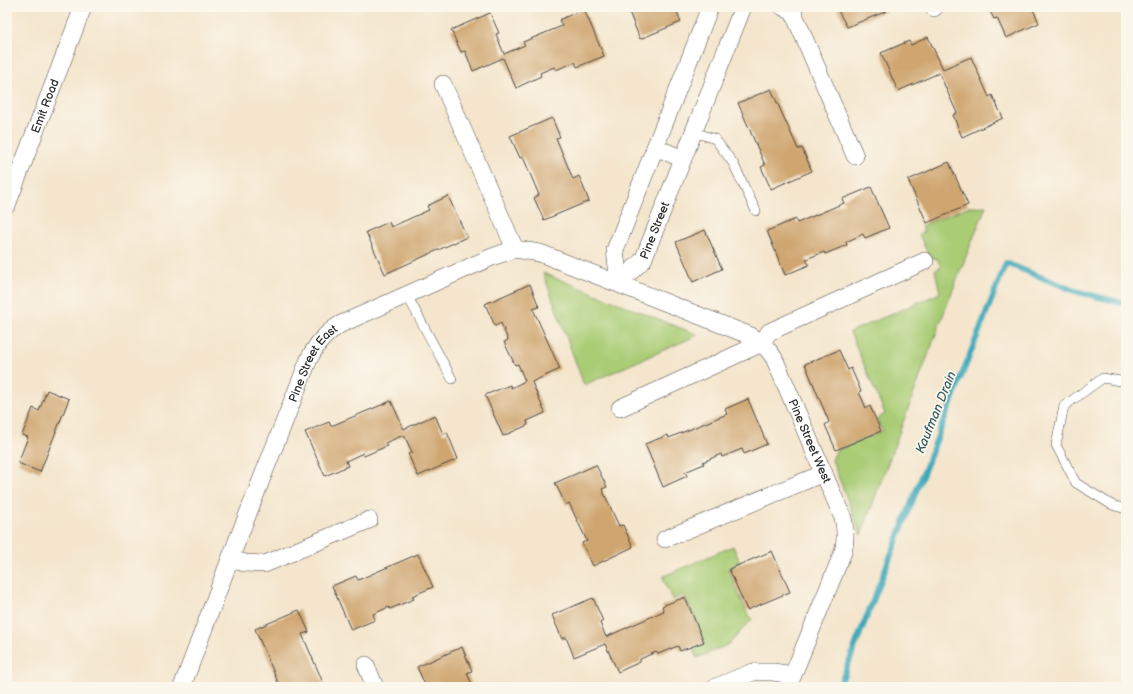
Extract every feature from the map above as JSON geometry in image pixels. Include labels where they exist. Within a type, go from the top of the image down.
[{"type":"street","name":"Emit Road","points":[[7,204],[83,7]]},
{"type":"street","points":[[619,283],[614,250],[710,7]]},
{"type":"street","name":"Pine Street","points":[[619,283],[643,260],[744,7]]},
{"type":"street","points":[[783,7],[793,12],[855,156]]},
{"type":"street","points":[[443,84],[515,250]]},
{"type":"street","points":[[655,147],[683,159]]},
{"type":"street","name":"Pine Street East","points":[[182,687],[230,559],[315,348],[322,338],[341,324],[492,257],[515,250],[540,253],[619,283]]},
{"type":"street","points":[[620,408],[762,342],[769,332],[926,261]]},
{"type":"street","name":"Pine Street West","points":[[619,283],[751,336],[762,342],[769,349],[774,358],[824,473],[843,518],[846,528],[846,540],[843,552],[790,681]]},
{"type":"street","points":[[665,539],[824,473]]},
{"type":"street","points":[[230,559],[245,564],[265,564],[369,520]]},
{"type":"street","points":[[366,665],[375,687]]},
{"type":"street","points":[[716,687],[753,672],[773,672],[790,681]]},
{"type":"lane","points":[[694,132],[715,139],[733,163],[756,211]]},
{"type":"lane","points":[[407,295],[452,379]]},
{"type":"lane","points":[[1126,382],[1103,378],[1064,406],[1056,445],[1076,483],[1112,505],[1126,509]]},
{"type":"green space","points":[[986,206],[948,302],[861,535],[832,460],[836,451],[883,431],[877,419],[885,414],[850,332],[940,293],[935,270],[941,267],[937,258],[930,259],[919,234],[924,232],[921,226],[968,207]]},
{"type":"green space","points":[[543,273],[698,335],[584,385]]},
{"type":"green space","points":[[733,546],[740,562],[728,569],[746,611],[752,619],[729,644],[697,658],[693,648],[705,643],[686,597],[684,595],[672,600],[663,578],[664,576]]},
{"type":"building","points":[[627,7],[675,7],[681,22],[640,39]]},
{"type":"building","points":[[836,7],[885,7],[887,11],[847,27]]},
{"type":"building","points":[[988,7],[1032,7],[1039,23],[1006,38],[997,18],[994,19]]},
{"type":"building","points":[[584,9],[604,56],[577,67],[575,62],[556,70],[554,67],[540,73],[541,76],[516,88],[503,58],[473,71],[465,51],[461,52],[451,30],[490,13],[499,33],[496,34],[504,54],[525,45],[523,42],[562,26],[559,20]]},
{"type":"building","points":[[928,37],[943,69],[971,57],[989,97],[992,95],[1003,118],[962,137],[953,115],[957,113],[939,73],[898,91],[881,53],[909,41],[911,45]]},
{"type":"building","points":[[771,89],[798,149],[802,148],[812,171],[771,189],[761,167],[765,165],[738,103]]},
{"type":"building","points":[[552,118],[560,137],[556,138],[573,179],[579,176],[589,201],[544,220],[534,198],[539,195],[523,157],[520,158],[510,136]]},
{"type":"building","points":[[949,162],[968,205],[927,223],[908,180]]},
{"type":"building","points":[[871,187],[889,228],[865,238],[863,234],[846,242],[847,245],[825,254],[824,252],[806,259],[809,265],[785,275],[767,231],[796,219],[797,223],[844,203],[842,199]]},
{"type":"building","points":[[448,196],[467,237],[385,274],[366,232],[389,222],[391,227],[429,210],[427,206]]},
{"type":"building","points":[[705,230],[722,269],[693,282],[676,242]]},
{"type":"building","points":[[530,284],[539,307],[533,309],[560,369],[532,382],[545,413],[527,421],[528,425],[503,436],[485,395],[510,385],[511,388],[525,381],[518,364],[515,365],[504,342],[508,340],[501,323],[495,326],[485,304]]},
{"type":"building","points":[[839,350],[848,370],[851,368],[861,391],[859,392],[866,408],[870,406],[881,431],[836,450],[825,425],[829,422],[805,364]]},
{"type":"building","points":[[47,390],[69,399],[40,472],[18,463],[28,437],[22,435],[33,408],[39,411]]},
{"type":"building","points":[[748,399],[767,444],[744,454],[742,449],[722,457],[721,454],[703,462],[704,464],[685,472],[687,476],[663,487],[645,444],[668,435],[669,438],[727,414],[725,409]]},
{"type":"building","points":[[391,401],[404,429],[435,415],[443,434],[447,432],[458,459],[418,476],[408,454],[412,452],[404,435],[385,443],[387,446],[364,456],[363,453],[346,461],[348,466],[325,476],[305,432],[329,422],[331,426]]},
{"type":"building","points":[[596,465],[607,487],[602,489],[619,526],[623,525],[633,547],[593,566],[582,543],[587,541],[569,503],[566,505],[555,483]]},
{"type":"building","points":[[772,551],[790,592],[747,610],[729,569]]},
{"type":"building","points":[[418,554],[433,587],[412,596],[414,599],[373,614],[375,620],[351,630],[332,586],[356,576],[358,580]]},
{"type":"building","points":[[685,597],[704,642],[680,651],[678,646],[658,654],[656,652],[640,659],[640,662],[618,672],[605,644],[574,657],[566,637],[562,639],[552,615],[593,598],[603,621],[600,623],[606,637],[664,611],[662,606]]},
{"type":"building","points":[[299,610],[309,632],[302,634],[325,687],[280,687],[255,629]]},
{"type":"building","points":[[462,647],[472,671],[467,673],[473,687],[426,687],[417,667]]},
{"type":"waterway","name":"Kaufman Drain","points":[[839,687],[1006,263],[1075,291],[1126,304]]}]
